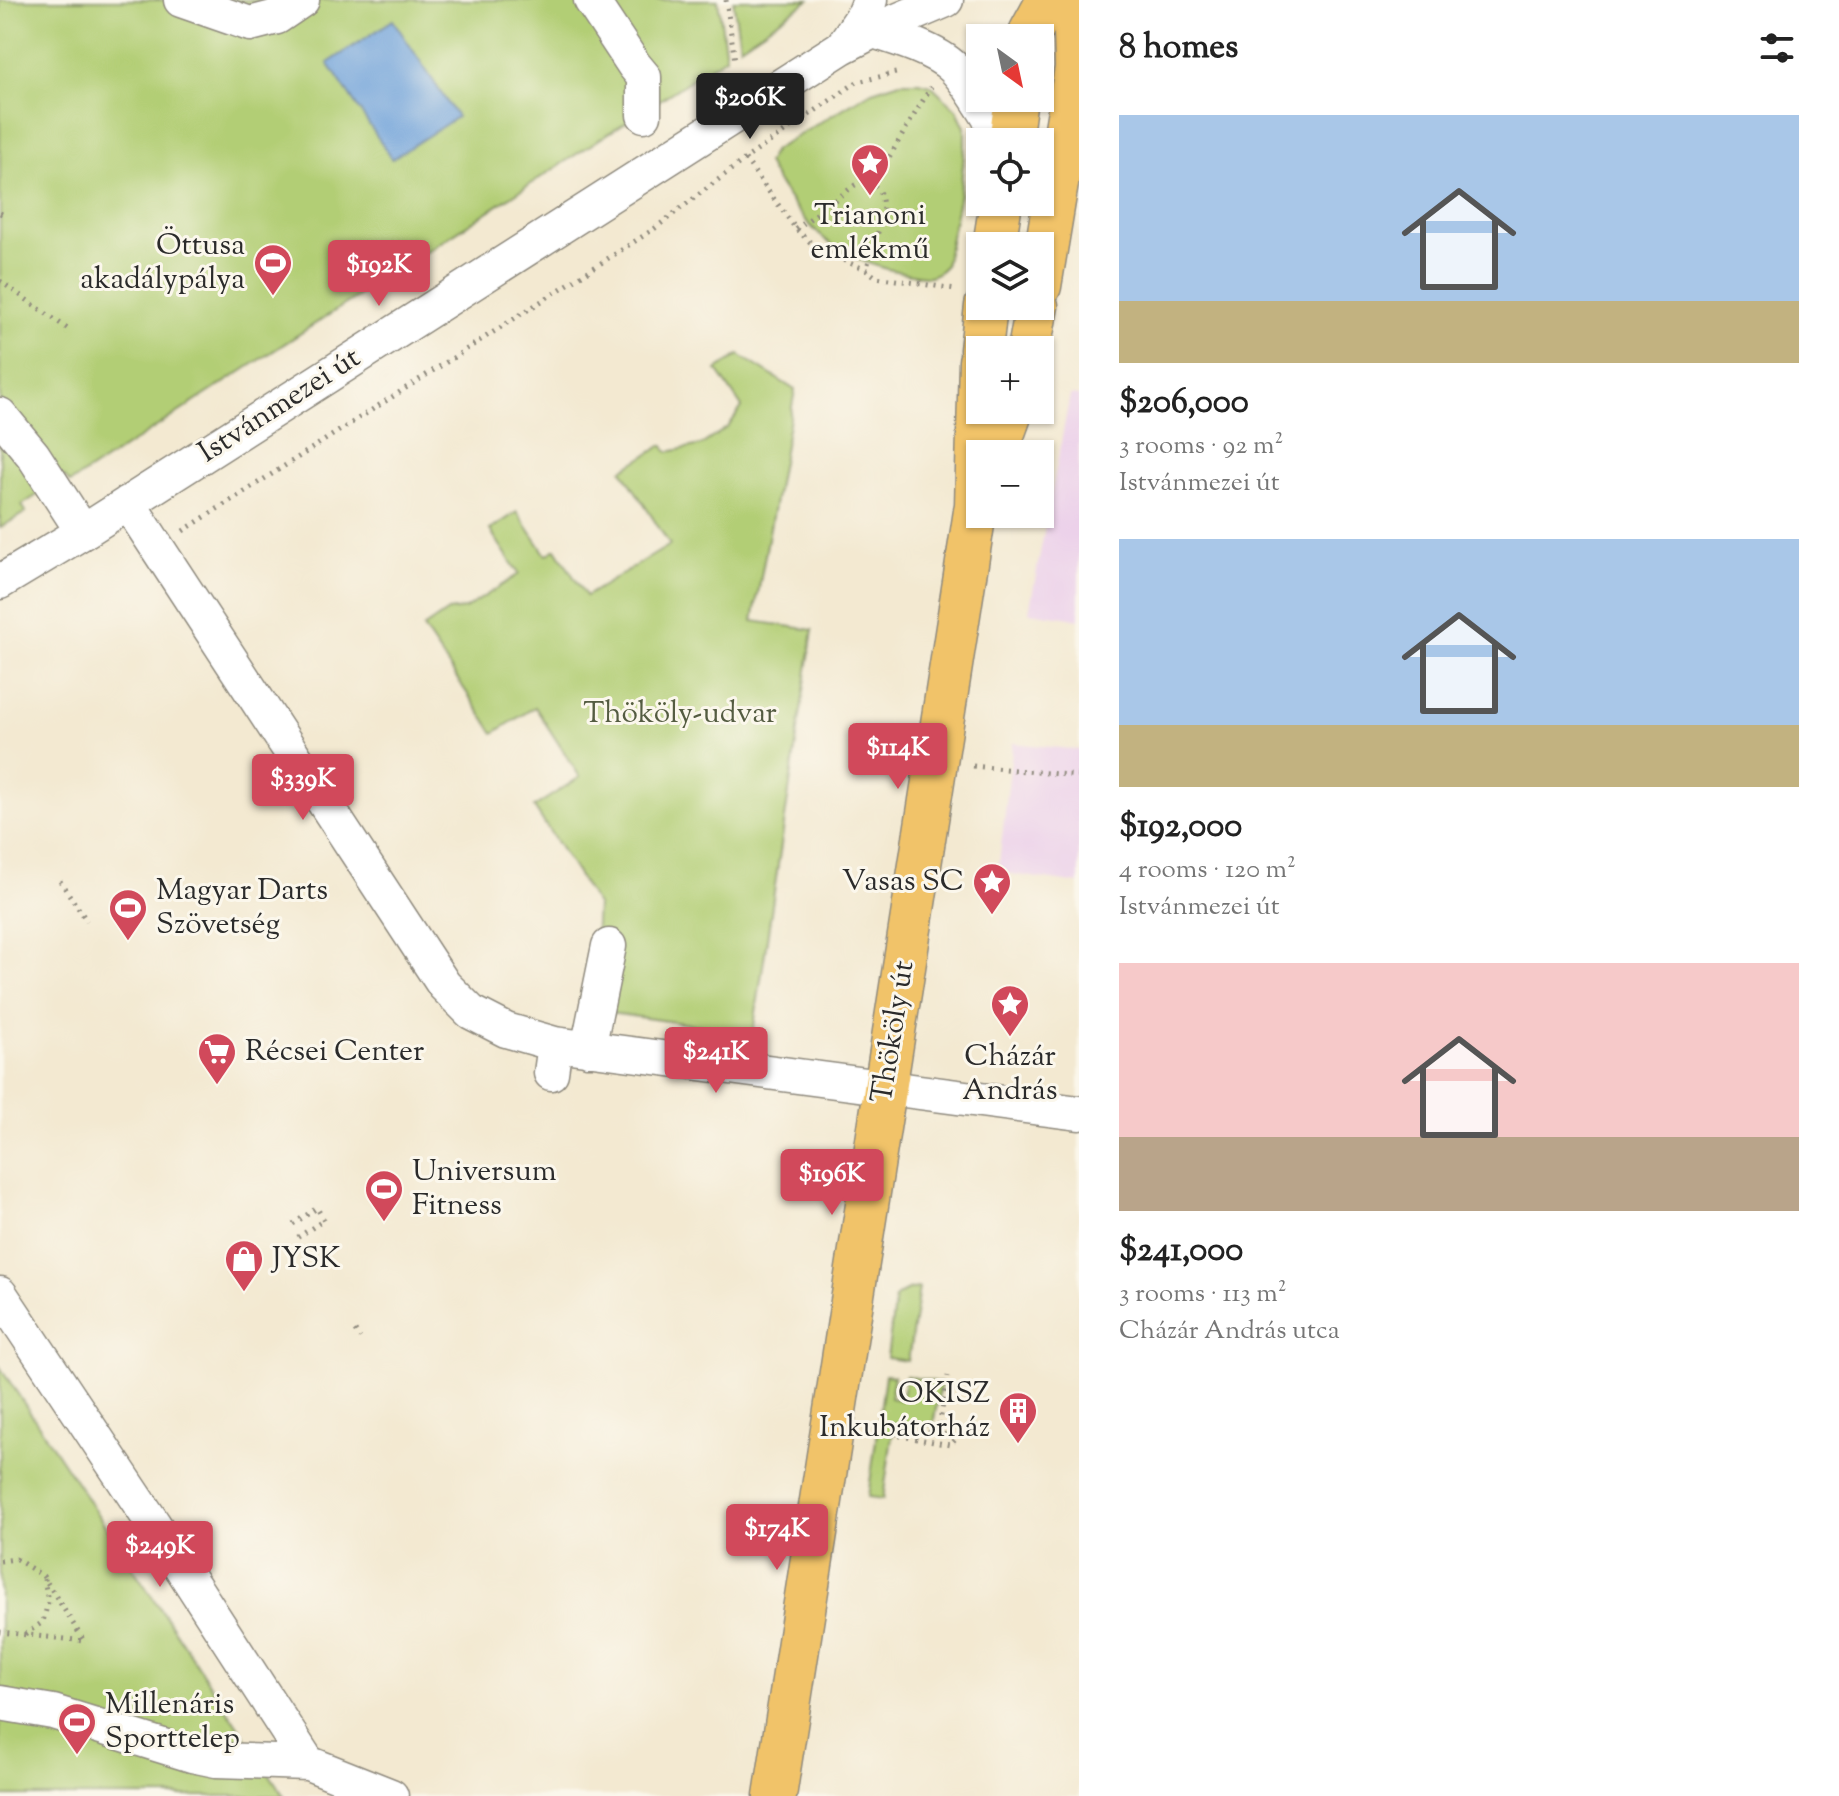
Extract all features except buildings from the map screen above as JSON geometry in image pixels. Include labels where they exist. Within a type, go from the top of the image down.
[{"type":"main road","points":[[1035,24],[1048,0]]},
{"type":"main road","points":[[1049,232],[1076,68],[1074,0]]},
{"type":"main road","name":"Thököly út","points":[[775,1796],[974,528]]},
{"type":"street","points":[[181,0],[250,24],[277,17],[302,0]]},
{"type":"street","points":[[591,0],[634,65],[638,100],[671,158]]},
{"type":"street","name":"Istvánmezei út","points":[[0,582],[842,47],[871,16],[946,0]]},
{"type":"street","points":[[871,16],[908,42],[953,67],[997,128]]},
{"type":"street","points":[[0,415],[33,455],[83,532]]},
{"type":"street","points":[[128,503],[444,985],[471,1012],[565,1055],[885,1087],[1079,1113]]},
{"type":"street","points":[[565,1055],[609,946]]},
{"type":"street","points":[[0,1294],[308,1763]]},
{"type":"street","points":[[0,1703],[53,1712],[216,1760],[308,1763],[391,1796]]},
{"type":"path","points":[[726,0],[735,61]]},
{"type":"path","points":[[873,184],[931,85],[953,67],[966,51]]},
{"type":"path","points":[[158,548],[654,229],[745,159],[857,82],[909,70]]},
{"type":"path","points":[[745,159],[796,229],[810,242],[876,277],[966,296]]},
{"type":"path","points":[[796,229],[855,185],[865,180],[873,184],[881,194],[883,213],[867,270]]},
{"type":"path","points":[[0,281],[71,331]]},
{"type":"path","points":[[936,762],[1079,776]]},
{"type":"path","points":[[60,881],[87,921]]},
{"type":"path","points":[[293,1224],[317,1208],[324,1220],[295,1239]]},
{"type":"path","points":[[355,1331],[360,1338]]},
{"type":"path","points":[[938,1432],[948,1376]]},
{"type":"path","points":[[896,1428],[938,1432],[958,1437],[950,1445],[895,1436],[896,1428]]},
{"type":"path","points":[[0,1561],[16,1559],[43,1576],[84,1641],[0,1632]]},
{"type":"path","points":[[24,1635],[43,1622],[48,1602],[43,1576]]},
{"type":"shaded area","points":[[1070,395],[1079,396],[1079,619],[1029,612],[1045,528],[1054,528],[1054,480]]},
{"type":"shaded area","points":[[1013,743],[1079,750],[1079,884],[998,872]]},
{"type":"green space","points":[[0,0],[718,0],[726,57],[70,483],[65,477],[22,505],[26,512],[0,528]]},
{"type":"green space","points":[[733,0],[809,0],[740,46]]},
{"type":"green space","points":[[900,82],[931,85],[957,110],[965,127],[960,194],[945,266],[936,274],[927,276],[869,264],[839,250],[802,216],[767,163],[774,150],[872,91]]},
{"type":"green space","name":"Thököly-udvar","points":[[739,355],[795,390],[753,621],[813,630],[753,1033],[610,1013],[595,941],[597,905],[534,807],[580,777],[535,707],[494,733],[423,628],[448,611],[465,609],[519,574],[490,530],[517,512],[546,555],[556,549],[586,596],[670,545],[622,470],[663,445],[668,452],[701,445],[728,427],[742,407],[717,370]]},
{"type":"green space","points":[[919,1288],[908,1361],[887,1358],[895,1298]]},
{"type":"green space","points":[[0,1367],[284,1796],[0,1796]]},
{"type":"green space","points":[[885,1375],[894,1376],[890,1398],[901,1400],[906,1376],[941,1383],[933,1425],[894,1423],[883,1499],[868,1497]]},
{"type":"water","points":[[393,20],[457,117],[392,159],[328,63]]},
{"type":"place","name":"Trianoni emlékmű","points":[[870,197]]},
{"type":"place","name":"Öttusa akadálypálya","points":[[273,297]]},
{"type":"place","name":"Vasas SC","points":[[992,916]]},
{"type":"place","name":"Magyar Darts Szövetség","points":[[128,942]]},
{"type":"place","name":"Cházár András","points":[[1010,1038]]},
{"type":"place","name":"Récsei Center","points":[[217,1086]]},
{"type":"place","name":"Universum Fitness","points":[[384,1223]]},
{"type":"place","name":"JYSK","points":[[244,1293]]},
{"type":"place","name":"OKISZ Inkubátorház","points":[[1018,1445]]},
{"type":"place","name":"Millenáris Sporttelep","points":[[77,1756]]}]
